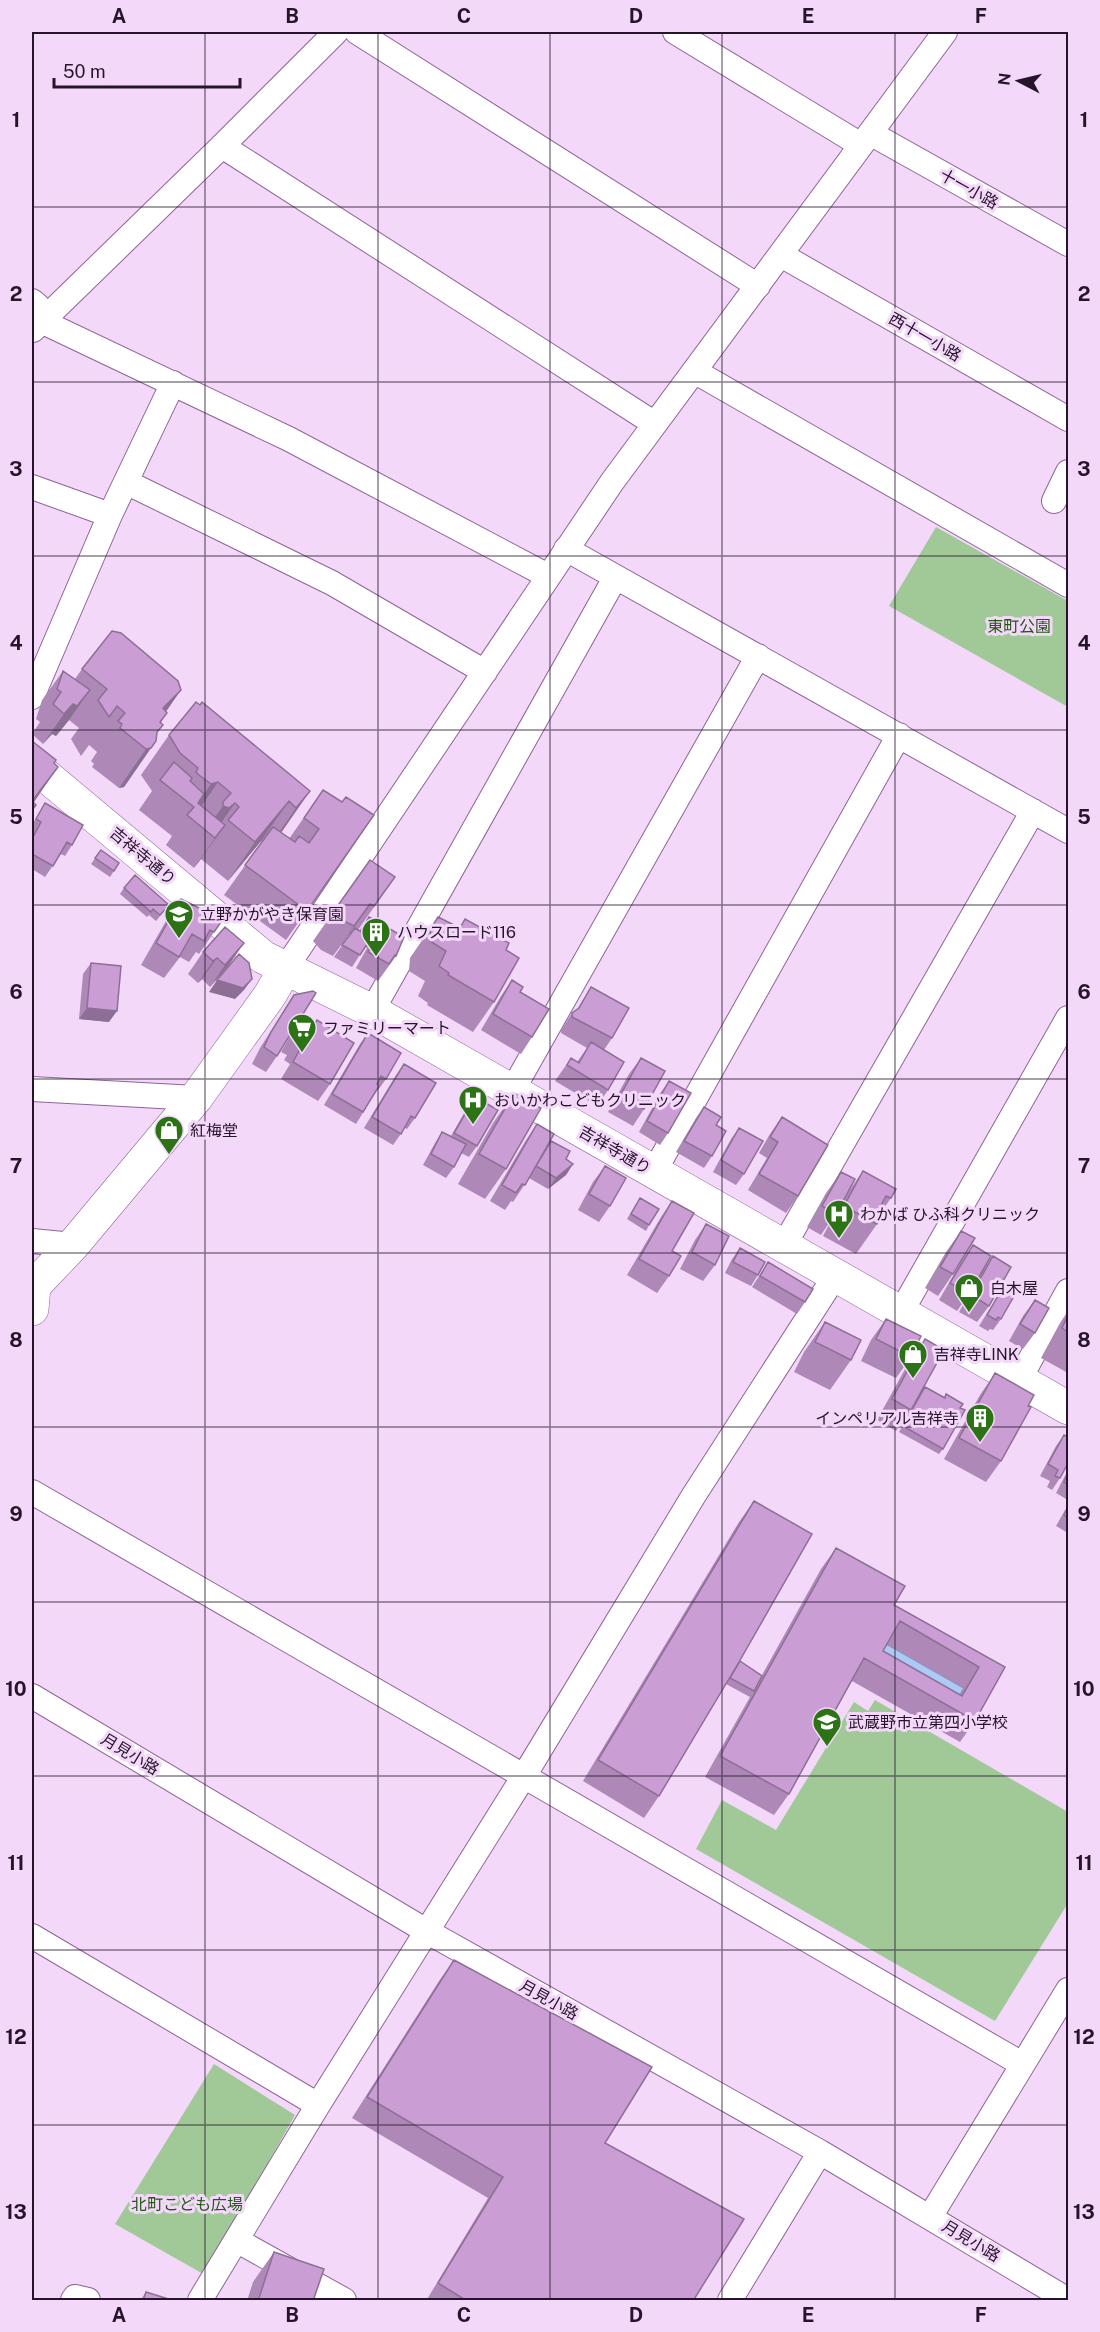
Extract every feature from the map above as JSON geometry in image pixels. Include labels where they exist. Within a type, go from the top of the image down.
[{"type":"main road","name":"吉祥寺通り","points":[[32,764],[263,957],[372,1011],[1068,1408]]},
{"type":"main road","points":[[32,1294],[196,1098],[270,995],[285,969]]},
{"type":"street","points":[[37,327],[336,32]]},
{"type":"street","points":[[357,32],[758,286]]},
{"type":"street","name":"十一小路","points":[[675,32],[866,139],[1068,244]]},
{"type":"street","points":[[285,969],[566,549],[655,424],[945,32]]},
{"type":"street","points":[[222,146],[655,424]]},
{"type":"street","name":"西十一小路","points":[[781,255],[1068,419]]},
{"type":"street","points":[[32,301],[38,306],[37,327]]},
{"type":"street","points":[[37,327],[173,383],[289,439],[548,576]]},
{"type":"street","points":[[694,371],[1068,585]]},
{"type":"street","points":[[32,697],[110,515],[173,383]]},
{"type":"street","points":[[1054,501],[1068,472]]},
{"type":"street","points":[[126,482],[332,583],[485,672]]},
{"type":"street","points":[[32,487],[110,515]]},
{"type":"street","points":[[566,549],[1068,831]]},
{"type":"street","points":[[372,1011],[615,578]]},
{"type":"street","points":[[512,1091],[758,656]]},
{"type":"street","points":[[654,1172],[899,735]]},
{"type":"street","points":[[783,1246],[1033,811]]},
{"type":"street","points":[[901,1312],[1068,1018]]},
{"type":"street","points":[[32,1089],[196,1098]]},
{"type":"street","points":[[32,1241],[73,1245]]},
{"type":"street","points":[[200,2301],[318,2105],[524,1776],[694,1495],[835,1276]]},
{"type":"street","points":[[1019,1380],[1068,1291]]},
{"type":"street","points":[[32,1492],[1022,2064]]},
{"type":"street","name":"月見小路","points":[[32,1696],[428,1932],[820,2152],[1068,2300]]},
{"type":"street","points":[[32,1936],[318,2105]]},
{"type":"street","points":[[930,2217],[1068,1990]]},
{"type":"street","points":[[730,2301],[820,2152]]},
{"type":"street","points":[[238,2241],[344,2301]]},
{"type":"street","points":[[73,2301],[75,2297],[88,2301]]},
{"type":"green space","name":"東町公園","points":[[936,527],[1068,601],[1068,707],[889,606]]},
{"type":"green space","points":[[875,1700],[1068,1812],[1068,1903],[995,2021],[696,1849],[722,1800],[776,1830],[854,1702],[868,1711]]},
{"type":"green space","name":"北町こども広場","points":[[214,2064],[295,2115],[205,2275],[115,2224]]},
{"type":"water","points":[[885,1643],[964,1688],[947,1717],[868,1672]]},
{"type":"building","points":[[112,631],[121,633],[178,681],[181,690],[163,708],[167,713],[160,722],[163,725],[157,732],[156,741],[151,748],[146,749],[120,728],[122,724],[118,721],[125,713],[117,706],[109,717],[98,700],[107,689],[82,669]]},
{"type":"building","points":[[63,671],[90,690],[77,706],[73,704],[64,714],[53,704],[61,692],[57,689]]},
{"type":"building","points":[[196,702],[200,705],[202,702],[310,791],[296,808],[289,801],[255,842],[228,820],[239,807],[235,803],[229,808],[223,806],[223,802],[231,793],[218,782],[211,784],[199,775],[196,772],[198,768],[180,753],[169,735]]},
{"type":"building","points":[[32,741],[56,760],[54,763],[58,767],[32,801]]},
{"type":"building","points":[[174,762],[192,778],[190,781],[204,794],[198,803],[225,825],[215,838],[187,815],[194,807],[160,780]]},
{"type":"building","points":[[323,790],[342,802],[346,797],[374,815],[307,911],[245,865],[273,827],[295,842],[299,836],[309,843],[319,829],[304,818]]},
{"type":"building","points":[[45,803],[83,825],[72,845],[67,842],[53,866],[32,854],[32,839],[41,822],[36,819]]},
{"type":"building","points":[[101,850],[119,863],[114,871],[95,858]]},
{"type":"building","points":[[370,860],[395,877],[374,906],[370,904],[354,926],[342,920],[334,911]]},
{"type":"building","points":[[135,875],[169,905],[160,915],[153,909],[151,912],[124,888]]},
{"type":"building","points":[[181,899],[213,915],[221,922],[214,932],[210,930],[204,941],[192,934],[179,957],[156,943]]},
{"type":"building","points":[[369,917],[404,937],[396,956],[389,964],[368,952],[379,932],[365,924]]},
{"type":"building","points":[[438,917],[460,928],[465,919],[509,943],[506,950],[519,958],[494,1002],[448,975],[449,973],[439,966],[446,951],[430,941],[431,928]]},
{"type":"building","points":[[225,927],[244,943],[225,965],[217,958],[213,961],[203,952]]},
{"type":"building","points":[[355,928],[371,938],[360,955],[342,945]]},
{"type":"building","points":[[239,954],[249,963],[252,979],[243,988],[217,980]]},
{"type":"building","points":[[91,963],[121,966],[117,1011],[87,1008]]},
{"type":"building","points":[[512,980],[523,987],[520,992],[549,1009],[532,1037],[493,1014]]},
{"type":"building","points":[[591,987],[629,1008],[612,1038],[572,1017],[572,1013],[579,1008]]},
{"type":"building","points":[[313,991],[316,993],[277,1056],[264,1047],[294,995]]},
{"type":"building","points":[[304,1017],[311,1021],[305,1030],[310,1032],[317,1020],[354,1043],[330,1084],[293,1062],[301,1047],[295,1043],[298,1039],[293,1036]]},
{"type":"building","points":[[368,1033],[401,1053],[386,1079],[381,1076],[377,1084],[379,1086],[363,1112],[332,1094]]},
{"type":"building","points":[[591,1042],[624,1062],[608,1090],[567,1065],[571,1058],[579,1063]]},
{"type":"building","points":[[641,1058],[665,1071],[644,1109],[620,1096]]},
{"type":"building","points":[[404,1064],[436,1083],[415,1118],[411,1116],[401,1134],[372,1117]]},
{"type":"building","points":[[669,1081],[691,1093],[668,1133],[647,1121]]},
{"type":"building","points":[[514,1093],[541,1108],[506,1169],[479,1154]]},
{"type":"building","points":[[475,1097],[498,1110],[477,1146],[454,1133]]},
{"type":"building","points":[[704,1107],[721,1117],[716,1125],[726,1131],[712,1156],[684,1141]]},
{"type":"building","points":[[782,1117],[828,1145],[798,1196],[759,1174],[778,1142],[770,1137]]},
{"type":"building","points":[[537,1124],[554,1134],[525,1185],[522,1184],[516,1193],[502,1185]]},
{"type":"building","points":[[739,1128],[763,1141],[744,1174],[721,1160]]},
{"type":"building","points":[[442,1132],[466,1144],[454,1167],[431,1154]]},
{"type":"building","points":[[551,1141],[570,1151],[566,1159],[573,1164],[556,1178],[536,1166]]},
{"type":"building","points":[[605,1166],[626,1178],[610,1206],[589,1194]]},
{"type":"building","points":[[863,1171],[896,1189],[891,1198],[886,1196],[879,1209],[883,1212],[877,1224],[844,1206]]},
{"type":"building","points":[[841,1172],[855,1179],[836,1214],[822,1206]]},
{"type":"building","points":[[640,1198],[659,1209],[649,1225],[631,1214]]},
{"type":"building","points":[[672,1201],[694,1213],[672,1251],[681,1256],[669,1276],[639,1259]]},
{"type":"building","points":[[706,1224],[729,1236],[715,1265],[692,1252]]},
{"type":"building","points":[[961,1231],[975,1238],[953,1274],[940,1267]]},
{"type":"building","points":[[973,1245],[991,1256],[969,1294],[950,1283]]},
{"type":"building","points":[[740,1248],[765,1262],[758,1275],[733,1262]]},
{"type":"building","points":[[993,1256],[1011,1267],[989,1306],[971,1295]]},
{"type":"building","points":[[768,1262],[813,1289],[805,1302],[760,1276]]},
{"type":"building","points":[[1002,1289],[1014,1296],[1001,1319],[998,1317],[996,1320],[987,1315]]},
{"type":"building","points":[[1035,1300],[1049,1308],[1035,1333],[1020,1324]]},
{"type":"building","points":[[1068,1315],[1068,1332],[1062,1328]]},
{"type":"building","points":[[886,1319],[921,1336],[911,1357],[876,1339]]},
{"type":"building","points":[[825,1322],[861,1340],[851,1360],[815,1342]]},
{"type":"building","points":[[925,1339],[944,1350],[911,1410],[892,1399]]},
{"type":"building","name":"インペリアル吉祥寺","points":[[995,1373],[1034,1395],[1028,1406],[1031,1407],[1001,1461],[959,1438]]},
{"type":"building","points":[[925,1387],[945,1398],[946,1394],[963,1404],[960,1408],[965,1410],[943,1449],[903,1426]]},
{"type":"building","points":[[1064,1435],[1068,1437],[1068,1463],[1060,1478],[1055,1476],[1058,1470],[1048,1464]]},
{"type":"building","points":[[754,1501],[812,1534],[659,1796],[598,1760]]},
{"type":"building","points":[[836,1548],[905,1586],[894,1605],[1005,1667],[975,1721],[864,1658],[789,1794],[720,1756]],"holes":[[[900,1621],[979,1667],[962,1696],[883,1651]]]},
{"type":"building","points":[[740,1661],[762,1676],[754,1691],[730,1678]]},
{"type":"building","points":[[454,1960],[652,2067],[605,2143],[744,2219],[693,2301],[467,2301],[438,2283],[503,2177],[367,2097]]},
{"type":"building","points":[[274,2252],[324,2269],[313,2301],[258,2301]]},
{"type":"building","points":[[146,2292],[175,2301],[143,2301]]},
{"type":"place","name":"立野かがやき保育園","points":[[179,940]]},
{"type":"place","name":"ハウスロード116","points":[[376,958]]},
{"type":"place","name":"ファミリーマート","points":[[302,1054]]},
{"type":"place","name":"おいかわこどもクリニック","points":[[473,1126]]},
{"type":"place","name":"紅梅堂","points":[[169,1156]]},
{"type":"place","name":"わかば ひふ科クリニック","points":[[839,1240]]},
{"type":"place","name":"白木屋","points":[[969,1314]]},
{"type":"place","name":"吉祥寺LINK","points":[[913,1380]]},
{"type":"place","name":"インペリアル吉祥寺","points":[[980,1444]]},
{"type":"place","name":"武蔵野市立第四小学校","points":[[827,1748]]}]
